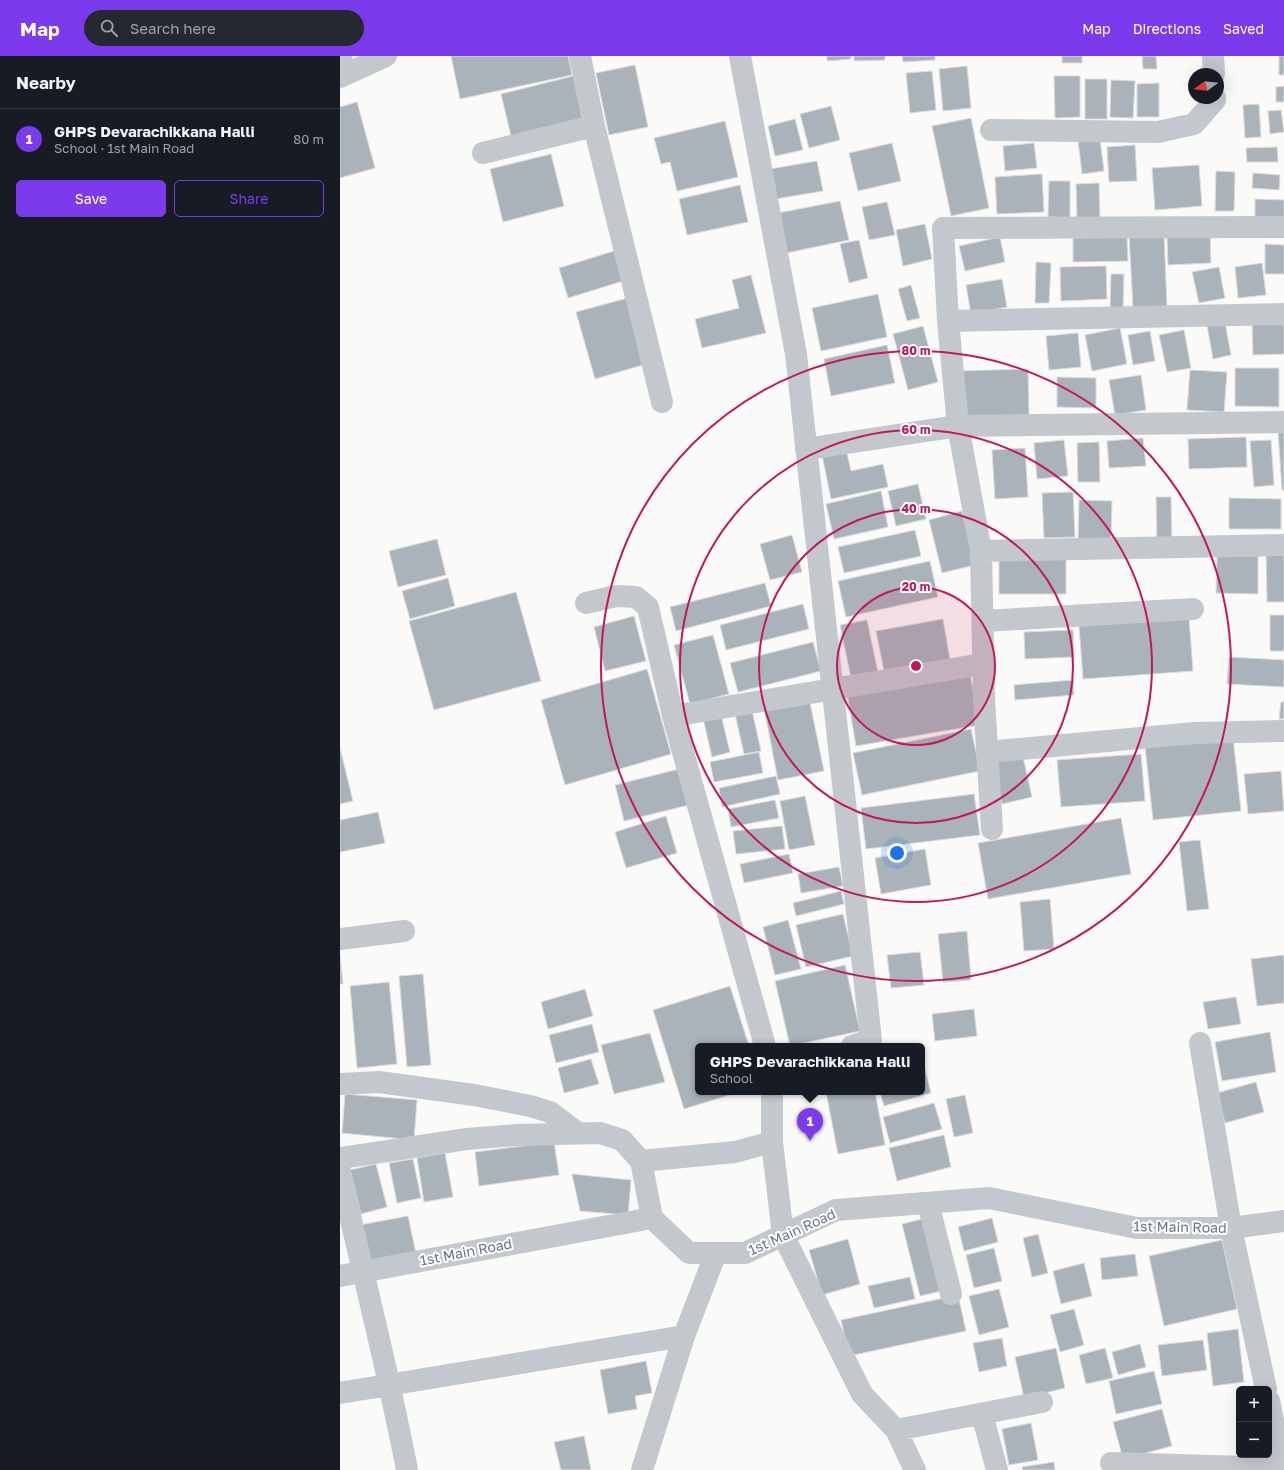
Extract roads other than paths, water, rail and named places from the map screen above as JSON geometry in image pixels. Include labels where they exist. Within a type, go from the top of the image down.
[{"type":"street","points":[[342,70],[386,56]]},
{"type":"street","points":[[580,56],[594,126],[662,402]]},
{"type":"street","points":[[740,56],[796,354],[871,1040],[862,1043]]},
{"type":"street","points":[[1213,56],[1214,68]]},
{"type":"street","points":[[991,130],[1158,132],[1194,124],[1212,104]]},
{"type":"street","points":[[483,153],[594,126]]},
{"type":"street","points":[[992,829],[982,664],[983,620],[981,551],[958,426],[948,322],[943,228],[1284,226]]},
{"type":"street","points":[[948,322],[1284,314]]},
{"type":"street","points":[[806,449],[958,426],[1284,422]]},
{"type":"street","points":[[981,551],[1284,545]]},
{"type":"street","points":[[586,603],[616,596],[636,597],[648,607],[673,716],[764,1043]]},
{"type":"street","points":[[983,620],[1193,609]]},
{"type":"street","points":[[673,716],[982,664]]},
{"type":"street","points":[[987,752],[1195,733],[1284,731]]},
{"type":"street","points":[[340,939],[404,931]]},
{"type":"street","points":[[1200,1043],[1231,1228],[1265,1386]]},
{"type":"street","points":[[340,1084],[379,1082],[474,1095],[530,1106],[550,1112],[578,1133]]},
{"type":"street","points":[[772,1095],[772,1142],[783,1235],[862,1394],[896,1430],[915,1470]]},
{"type":"street","points":[[340,1158],[467,1139],[517,1135],[600,1133],[622,1140],[641,1161],[652,1218]]},
{"type":"street","points":[[641,1161],[735,1152],[772,1142]]},
{"type":"street","points":[[340,1171],[362,1272],[391,1384],[407,1470]]},
{"type":"street","name":"1st Main Road","points":[[340,1276],[652,1218],[689,1253],[745,1253],[836,1210],[989,1198],[1138,1228],[1231,1228],[1284,1221]]},
{"type":"street","points":[[928,1203],[951,1294]]},
{"type":"street","points":[[642,1470],[684,1336],[716,1253]]},
{"type":"street","points":[[340,1393],[684,1336]]},
{"type":"street","points":[[896,1430],[1042,1402]]},
{"type":"street","points":[[982,1414],[997,1470]]},
{"type":"street","points":[[1111,1463],[1284,1469],[1272,1415]]},
{"type":"place","name":"GHPS Devarachikkana Halli","points":[[810,1141]]}]
